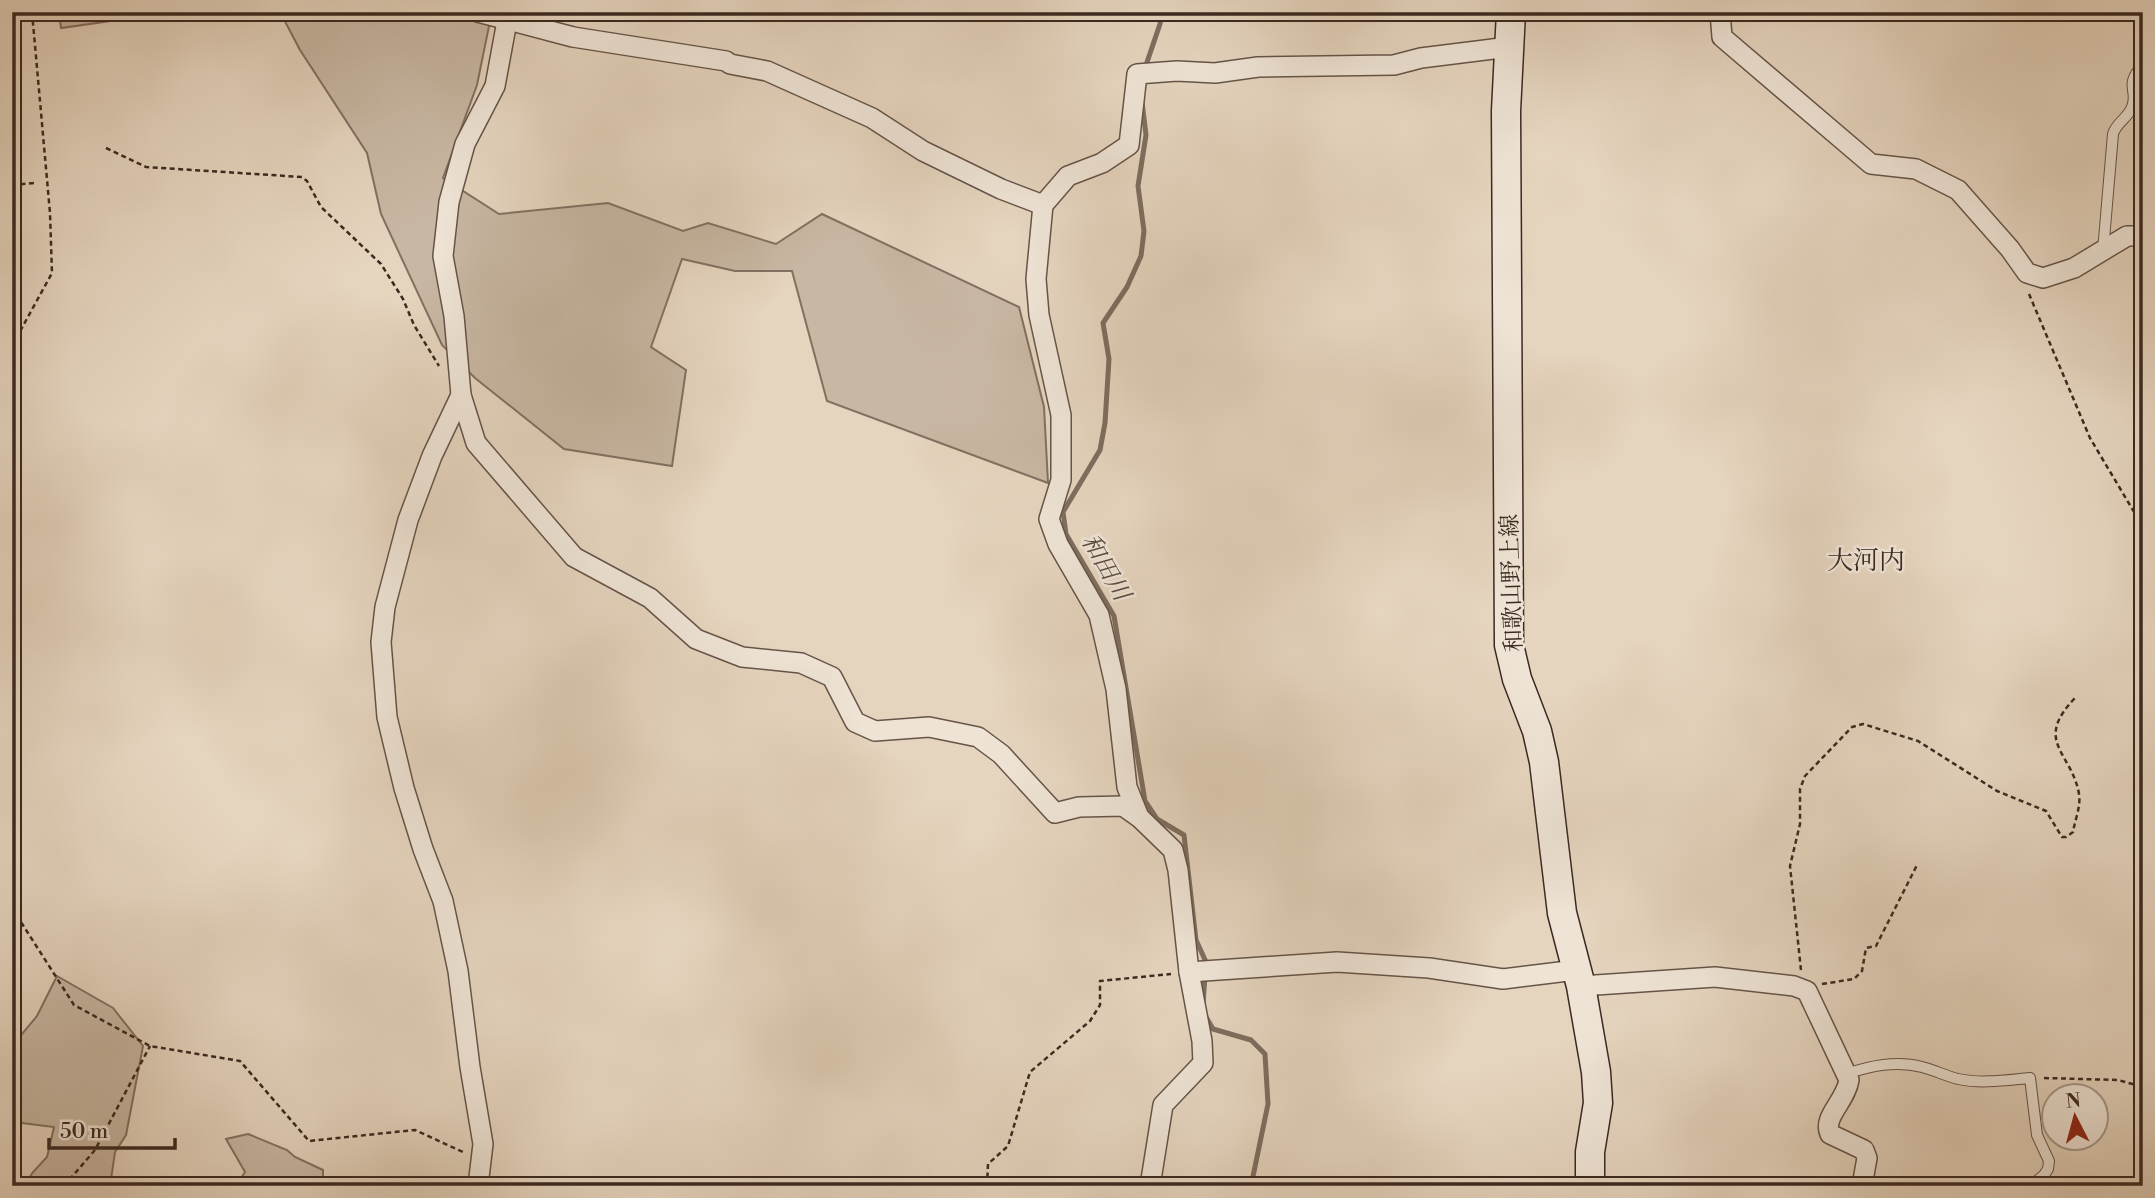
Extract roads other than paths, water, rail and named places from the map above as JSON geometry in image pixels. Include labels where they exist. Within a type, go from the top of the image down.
[{"type":"main road","name":"和歌山野上線","points":[[1511,12],[1506,111],[1509,645],[1542,752],[1562,913],[1579,978],[1596,1072],[1598,1103],[1590,1152],[1590,1186]]},
{"type":"street","points":[[478,12],[573,37],[726,61],[767,71],[872,118],[923,151],[1001,189],[1043,205]]},
{"type":"street","points":[[1720,12],[1722,37],[1871,164],[1916,169],[1958,190],[2010,249],[2027,273],[2043,278],[2074,268],[2127,236],[2143,236]]},
{"type":"street","points":[[507,21],[495,86],[465,145],[449,202],[443,256],[454,316],[461,395],[476,443],[574,557],[650,598],[696,639],[742,657],[801,663],[832,677],[855,722],[875,731],[929,727],[978,737],[1001,754],[1055,813],[1079,807],[1123,806],[1140,818],[1173,850],[1178,870],[1189,972],[1202,1041],[1203,1063],[1163,1105],[1150,1186]]},
{"type":"street","points":[[1140,818],[1127,787],[1116,690],[1099,615],[1058,544],[1049,519],[1061,480],[1061,415],[1040,315],[1036,279],[1043,205],[1068,176],[1102,163],[1129,145],[1137,74],[1177,71],[1215,73],[1258,67],[1394,65],[1420,58],[1509,47]]},
{"type":"street","points":[[461,395],[432,456],[408,520],[385,607],[381,642],[387,717],[404,788],[443,901],[458,971],[482,1144],[478,1186]]},
{"type":"street","points":[[1189,972],[1337,962],[1429,968],[1503,979],[1715,977],[1800,988],[1811,997],[1849,1080],[1847,1091],[1828,1120],[1827,1128],[1829,1134],[1864,1150],[1867,1157],[1862,1186]]},
{"type":"lane","points":[[2103,251],[2114,128],[2133,106],[2133,78],[2143,65]]},
{"type":"lane","points":[[1846,1074],[1870,1066],[1900,1064],[1920,1066],[1958,1079],[1980,1081],[2030,1078],[2037,1135],[2049,1161],[2044,1175],[2031,1186]]},
{"type":"waterway","name":"和田川","points":[[1145,68],[1162,12]]},
{"type":"waterway","name":"和田川","points":[[1142,102],[1146,135],[1138,186],[1144,231],[1141,256],[1127,287],[1103,323],[1109,359],[1105,423],[1100,450],[1063,512],[1066,534],[1114,616],[1145,801],[1157,819],[1184,835],[1196,940],[1206,962],[1205,966]]},
{"type":"waterway","name":"和田川","points":[[1203,1005],[1205,976]]},
{"type":"waterway","name":"和田川","points":[[1206,1017],[1213,1029],[1251,1040],[1265,1054],[1268,1104],[1251,1186]]},
{"type":"district","name":"大河内","points":[[1866,560]]}]
